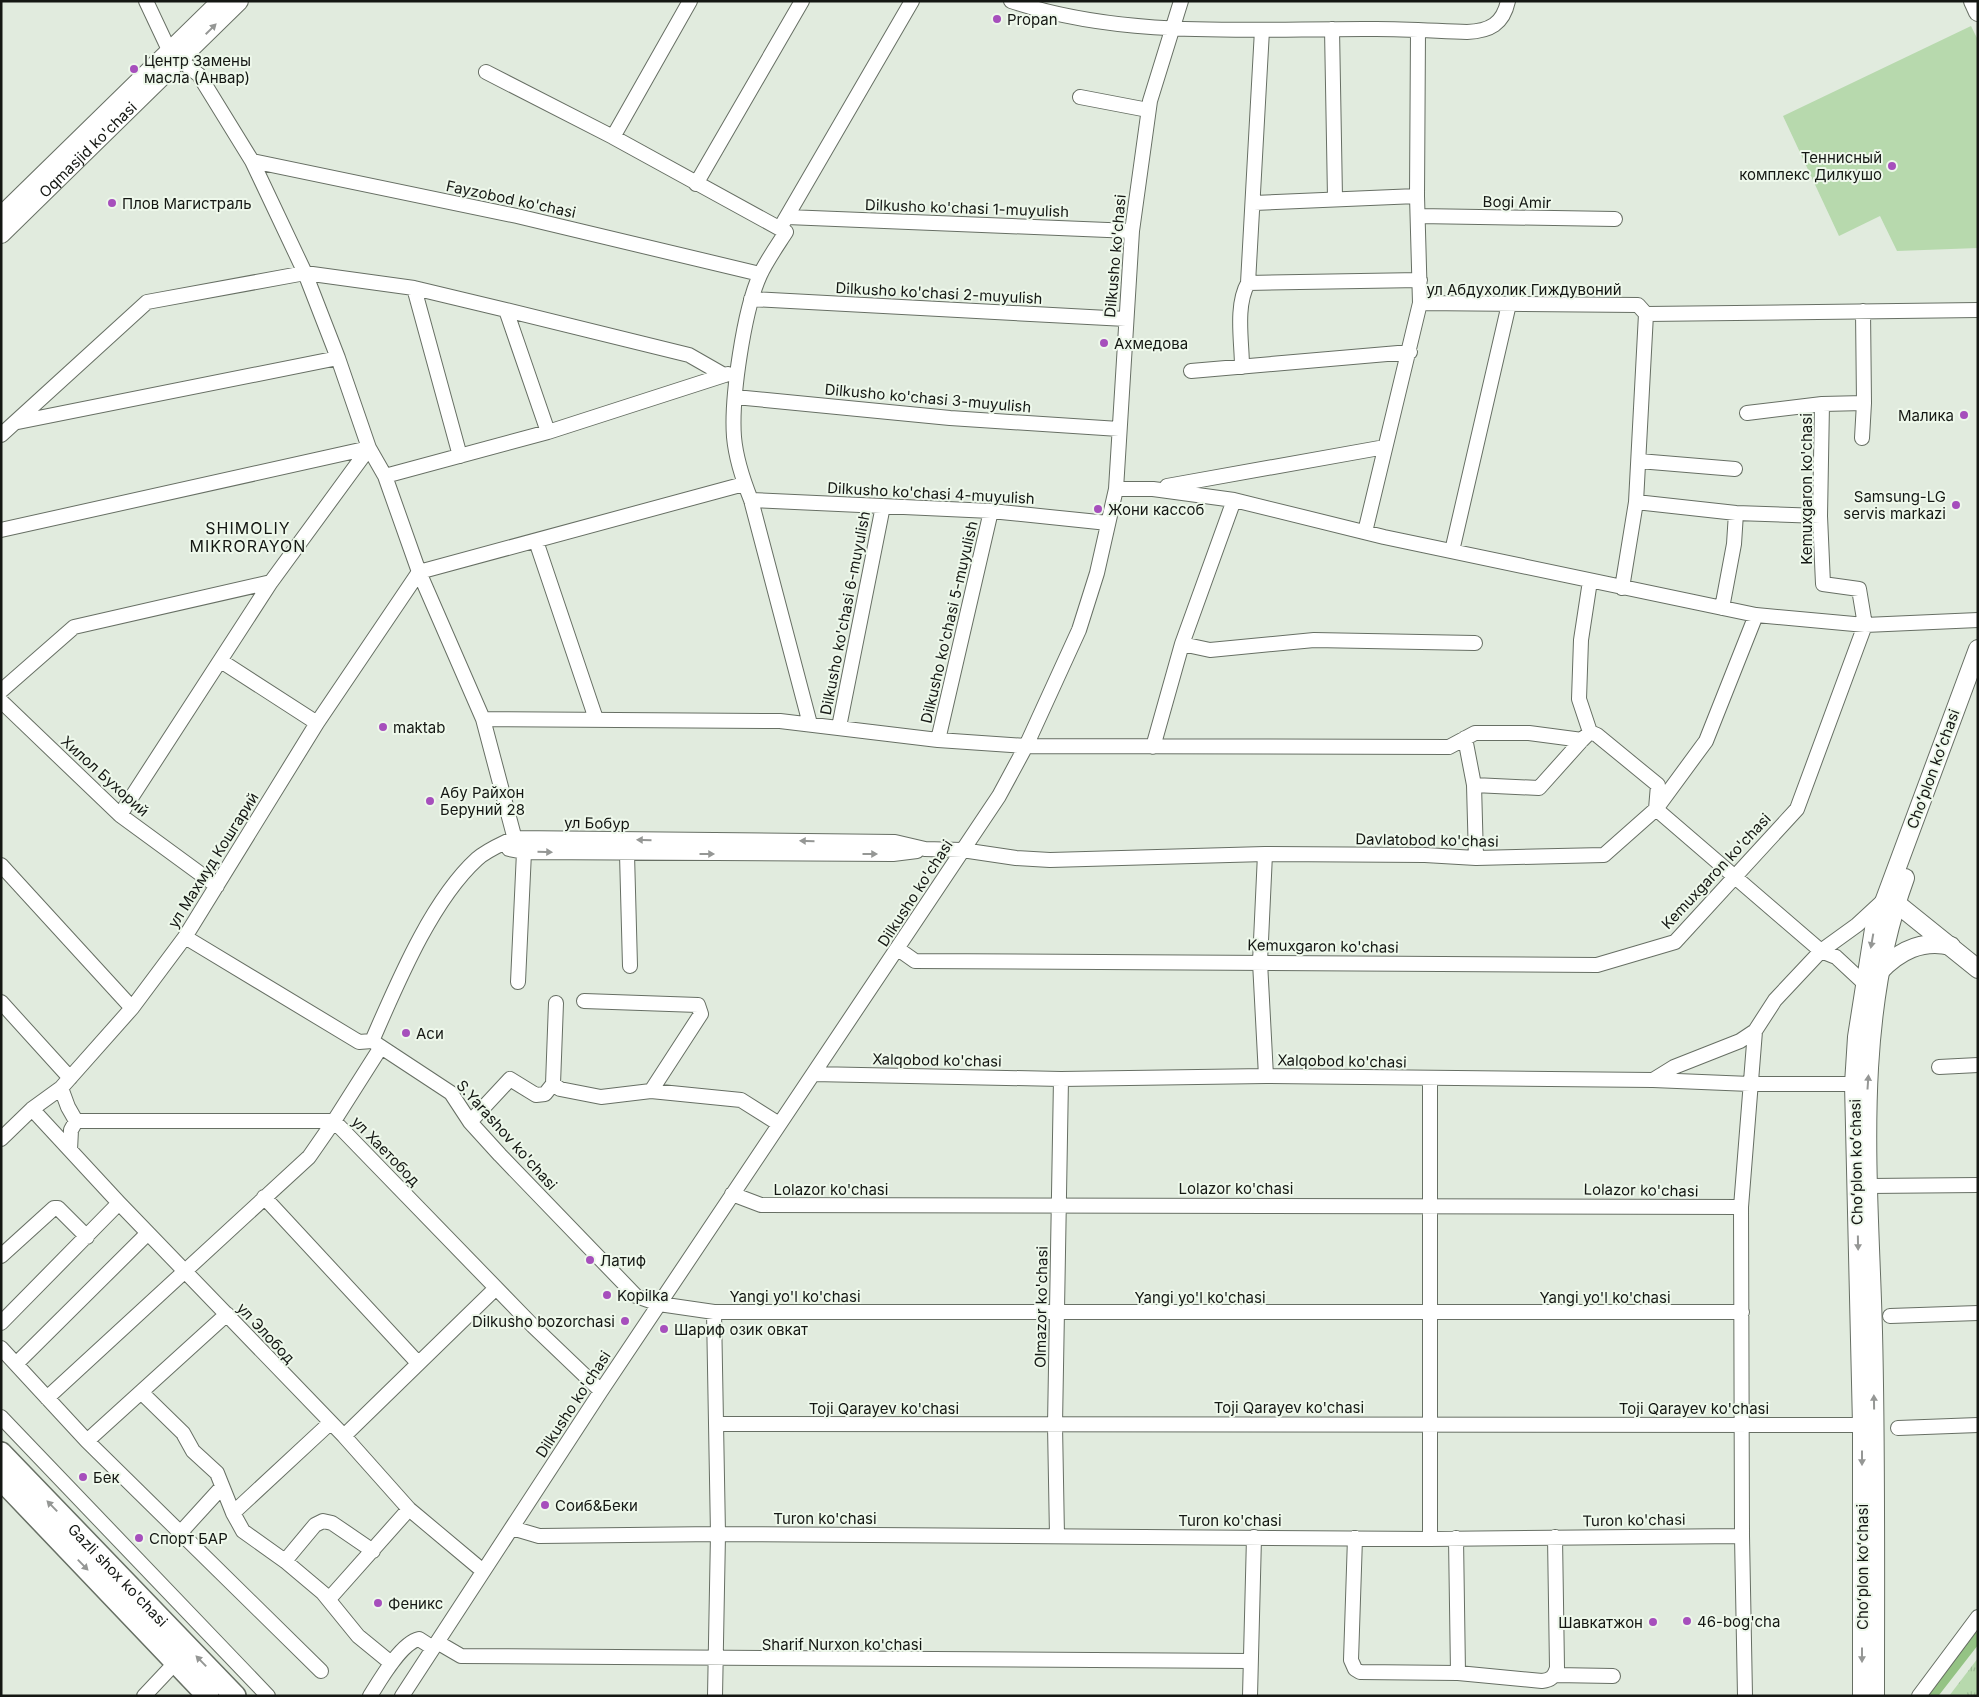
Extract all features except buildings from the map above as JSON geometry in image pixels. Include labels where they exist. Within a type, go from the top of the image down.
[{"type":"highway","name":"Gazli shox ko'chasi","points":[[1,1453],[235,1696]]},
{"type":"highway","name":"Gazli shox ko'chasi","points":[[1,1479],[208,1696]]},
{"type":"main road","name":"Oqmasjid ko'chasi","points":[[1,234],[175,56],[221,1]]},
{"type":"main road","name":"Oqmasjid ko'chasi","points":[[1,216],[175,56],[240,1]]},
{"type":"main road","points":[[1973,1],[1978,12]]},
{"type":"main road","name":"Choʻplon koʻchasi","points":[[1875,1696],[1875,1426],[1867,1091],[1871,1039],[1890,902],[1978,649]]},
{"type":"main road","name":"Choʻplon koʻchasi","points":[[1862,1696],[1862,1425],[1854,1084],[1857,1037],[1874,929],[1890,902],[1978,682]]},
{"type":"main road","points":[[1890,902],[1951,946],[1978,970]]},
{"type":"main road","points":[[1880,972],[1893,958],[1910,948],[1932,943],[1951,946]]},
{"type":"street","points":[[146,1],[175,56],[199,75],[252,161],[305,273],[338,358],[369,448],[385,476],[419,572],[483,719],[518,847],[518,982]]},
{"type":"street","points":[[613,136],[690,1]]},
{"type":"street","points":[[696,184],[802,1]]},
{"type":"street","points":[[810,724],[751,500],[744,484],[734,437],[738,370],[751,299],[760,274],[786,232],[789,221],[912,1]]},
{"type":"street","points":[[1011,1],[1038,10],[1122,25],[1262,30],[1332,29],[1467,32],[1482,30],[1494,25],[1504,16],[1508,1]]},
{"type":"street","name":"Dilkusho ko'chasi","points":[[402,1696],[778,1124],[898,949],[999,796],[1026,746],[1079,630],[1097,573],[1116,489],[1132,231],[1148,110],[1175,27],[1181,1]]},
{"type":"street","points":[[1332,29],[1335,198]]},
{"type":"street","points":[[1242,367],[1242,308],[1244,291],[1248,283],[1254,203],[1262,30]]},
{"type":"street","points":[[1418,31],[1417,196],[1420,303]]},
{"type":"street","points":[[486,72],[613,136],[696,184],[789,221]]},
{"type":"street","points":[[1080,97],[1148,110]]},
{"type":"street","name":"Fayzobod ko'chasi","points":[[252,161],[517,216],[760,274]]},
{"type":"street","points":[[1254,203],[1335,198],[1417,196]]},
{"type":"street","points":[[1418,216],[1616,220]]},
{"type":"street","name":"Dilkusho ko'chasi 1-muyulish","points":[[789,221],[1132,231]]},
{"type":"street","points":[[1,435],[147,302],[305,273],[414,288],[506,310],[689,355],[724,375]]},
{"type":"street","points":[[1248,283],[1420,280]]},
{"type":"street","points":[[414,288],[460,456]]},
{"type":"street","name":"Dilkusho ko'chasi 2-muyulish","points":[[751,299],[1126,319]]},
{"type":"street","name":"ул Абдухолик Гиждувоний","points":[[1365,532],[1410,352],[1420,303],[1638,305],[1646,314],[1978,310]]},
{"type":"street","points":[[1452,551],[1509,304]]},
{"type":"street","points":[[506,310],[548,432]]},
{"type":"street","points":[[1862,438],[1864,403],[1863,311]]},
{"type":"street","points":[[1622,588],[1636,502],[1646,314]]},
{"type":"street","points":[[1191,371],[1410,352]]},
{"type":"street","points":[[16,422],[338,358]]},
{"type":"street","points":[[385,476],[548,432],[738,370]]},
{"type":"street","name":"Dilkusho ko'chasi 3-muyulish","points":[[735,397],[950,418],[1119,429]]},
{"type":"street","name":"Kemuxgaron ko'chasi","points":[[898,949],[915,961],[1597,964],[1674,942],[1797,809],[1865,625],[1859,589],[1823,584],[1820,516],[1822,404],[1864,403]]},
{"type":"street","points":[[1747,413],[1822,404]]},
{"type":"street","points":[[1153,489],[1385,446]]},
{"type":"street","points":[[1,530],[369,448]]},
{"type":"street","points":[[120,815],[271,582],[369,448]]},
{"type":"street","points":[[1639,461],[1735,469]]},
{"type":"street","points":[[419,572],[744,484]]},
{"type":"street","points":[[1116,489],[1153,489],[1234,500],[1365,532],[1756,615],[1865,625],[1978,620]]},
{"type":"street","name":"Dilkusho ko'chasi 4-muyulish","points":[[751,500],[991,511],[1108,523]]},
{"type":"street","points":[[1153,747],[1182,644],[1234,500]]},
{"type":"street","points":[[1636,502],[1736,513],[1820,516]]},
{"type":"street","name":"Dilkusho ko'chasi 6-muyulish","points":[[839,727],[883,506]]},
{"type":"street","name":"Dilkusho ko'chasi 5-muyulish","points":[[938,740],[991,511]]},
{"type":"street","points":[[1722,608],[1734,544],[1736,513]]},
{"type":"street","points":[[536,541],[596,719]]},
{"type":"street","name":"ул Махмуд Кошгарий","points":[[1,1139],[32,1109],[65,1083],[132,1008],[185,937],[317,722],[419,572]]},
{"type":"street","points":[[1586,736],[1579,699],[1581,640],[1590,581]]},
{"type":"street","points":[[1,690],[74,627],[271,582]]},
{"type":"street","name":"Davlatobod ko'chasi","points":[[962,850],[1016,858],[1050,860],[1265,854],[1425,855],[1476,858],[1604,855],[1656,809],[1706,742],[1756,615]]},
{"type":"street","points":[[1182,644],[1210,650],[1314,640],[1475,643]]},
{"type":"street","points":[[221,661],[317,722]]},
{"type":"street","name":"Хилол Бухорий","points":[[1,701],[120,815],[217,886]]},
{"type":"street","points":[[483,719],[780,721],[938,740],[1026,746],[1449,747],[1475,732],[1597,735],[1658,785],[1656,809],[1736,876],[1821,952],[1836,957],[1865,984]]},
{"type":"street","points":[[1474,785],[1539,788],[1586,736]]},
{"type":"street","points":[[1465,738],[1474,785],[1476,858]]},
{"type":"street","name":"ул Бобур","points":[[518,847],[895,842],[925,849],[962,850]]},
{"type":"street","points":[[47,1398],[186,1272],[264,1197],[309,1158],[334,1122],[376,1044],[394,989],[426,928],[460,877],[478,858],[496,847],[626,854],[893,854],[925,849]]},
{"type":"street","points":[[626,854],[630,966]]},
{"type":"street","points":[[1265,854],[1260,962],[1266,1076]]},
{"type":"street","points":[[1,865],[132,1008]]},
{"type":"street","points":[[1653,1080],[1674,1067],[1740,1041],[1755,1030],[1775,1000],[1821,952],[1890,902]]},
{"type":"street","name":"S.Yarashov ko'chasi","points":[[185,937],[359,1042],[376,1044],[450,1093],[470,1122],[506,1162],[636,1296],[659,1304]]},
{"type":"street","points":[[584,1001],[698,1005],[701,1014],[651,1091]]},
{"type":"street","points":[[1,1002],[65,1083],[76,1121],[71,1130],[70,1150]]},
{"type":"street","points":[[470,1122],[510,1079],[536,1095],[545,1094],[553,1084],[556,1003]]},
{"type":"street","points":[[1745,1696],[1742,1536],[1741,1207],[1755,1030]]},
{"type":"street","points":[[1939,1067],[1978,1065]]},
{"type":"street","name":"Xalqobod ko'chasi","points":[[813,1074],[1061,1079],[1266,1076],[1854,1084]]},
{"type":"street","name":"Olmazor ko'chasi","points":[[1057,1536],[1055,1425],[1061,1079]]},
{"type":"street","points":[[1430,1079],[1430,1539]]},
{"type":"street","points":[[553,1084],[560,1089],[602,1096],[651,1091],[741,1100],[778,1124]]},
{"type":"street","name":"ул Элобод","points":[[32,1109],[119,1203],[344,1436],[409,1509],[483,1571]]},
{"type":"street","name":"ул Хаетобод","points":[[76,1121],[334,1122],[496,1288],[601,1391]]},
{"type":"street","points":[[1869,1186],[1978,1185]]},
{"type":"street","name":"Lolazor ko'chasi","points":[[732,1194],[761,1205],[1060,1204],[1741,1207]]},
{"type":"street","points":[[264,1197],[418,1363]]},
{"type":"street","points":[[1,1324],[119,1203]]},
{"type":"street","points":[[1,1256],[54,1208],[58,1208],[87,1237]]},
{"type":"street","points":[[16,1364],[148,1233]]},
{"type":"street","points":[[344,1436],[496,1288]]},
{"type":"street","name":"Yangi yo'l ko'chasi","points":[[659,1304],[714,1312],[1430,1314],[1742,1312]]},
{"type":"street","points":[[714,1312],[718,1534],[715,1696]]},
{"type":"street","points":[[1890,1316],[1978,1313]]},
{"type":"street","points":[[87,1441],[227,1314]]},
{"type":"street","points":[[1,1348],[87,1441],[321,1671]]},
{"type":"street","points":[[141,1392],[183,1433],[193,1452],[217,1473],[233,1513],[243,1531],[285,1561],[329,1599],[358,1636],[391,1663],[370,1696]]},
{"type":"street","points":[[1,1417],[268,1696]]},
{"type":"street","points":[[233,1513],[330,1423]]},
{"type":"street","name":"Toji Qarayev ko'chasi","points":[[717,1424],[1429,1423],[1862,1425]]},
{"type":"street","points":[[1898,1428],[1978,1425]]},
{"type":"street","points":[[181,1532],[222,1487]]},
{"type":"street","points":[[329,1599],[409,1509]]},
{"type":"street","points":[[285,1561],[315,1525],[323,1521],[332,1523],[373,1550]]},
{"type":"street","name":"Turon ko'chasi","points":[[512,1528],[539,1536],[718,1534],[1430,1539],[1742,1536]]},
{"type":"street","points":[[1250,1696],[1254,1537]]},
{"type":"street","points":[[1355,1538],[1352,1665],[1360,1672],[1458,1673],[1542,1681],[1549,1680],[1555,1675],[1557,1668],[1555,1537]]},
{"type":"street","points":[[1456,1538],[1458,1673]]},
{"type":"street","points":[[1919,1696],[1978,1617]]},
{"type":"street","name":"Sharif Nurxon ko'chasi","points":[[391,1663],[414,1640],[419,1639],[461,1656],[715,1660],[1250,1662]]},
{"type":"street","points":[[144,1696],[176,1662]]},
{"type":"street","points":[[1555,1675],[1613,1676]]},
{"type":"green space","name":"Теннисный комплекс Дилкушо","points":[[1971,26],[1978,40],[1978,248],[1897,251],[1880,216],[1839,236],[1783,116]]},
{"type":"green space","points":[[1978,1658],[1978,1696],[1949,1696]]},
{"type":"waterway","points":[[1932,1696],[1978,1637]]},
{"type":"place","name":"Propan","points":[[997,19]]},
{"type":"place","name":"Центр Замены масла (Анвар)","points":[[134,69]]},
{"type":"place","name":"Теннисный комплекс Дилкушо","points":[[1892,166]]},
{"type":"place","name":"Плов Магистраль","points":[[112,203]]},
{"type":"place","name":"Ахмедова","points":[[1104,343]]},
{"type":"place","name":"Малика","points":[[1964,415]]},
{"type":"place","name":"Samsung-LG servis markazi","points":[[1956,505]]},
{"type":"place","name":"Жони кассоб","points":[[1098,509]]},
{"type":"place","name":"maktab","points":[[383,727]]},
{"type":"place","name":"Абу Райхон Беруний 28","points":[[430,801]]},
{"type":"place","name":"Аси","points":[[406,1033]]},
{"type":"place","name":"Латиф","points":[[590,1260]]},
{"type":"place","name":"Kopilka","points":[[607,1295]]},
{"type":"place","name":"Dilkusho bozorchasi","points":[[625,1321]]},
{"type":"place","name":"Шариф озик овкат","points":[[664,1329]]},
{"type":"place","name":"Бек","points":[[83,1477]]},
{"type":"place","name":"Соиб&Беки","points":[[545,1505]]},
{"type":"place","name":"Спорт БАР","points":[[139,1538]]},
{"type":"place","name":"Феникс","points":[[378,1603]]},
{"type":"place","name":"46-bog'cha","points":[[1687,1621]]},
{"type":"place","name":"Шавкатжон","points":[[1653,1622]]},
{"type":"district","name":"SHIMOLIY MIKRORAYON","points":[[248,537]]}]
